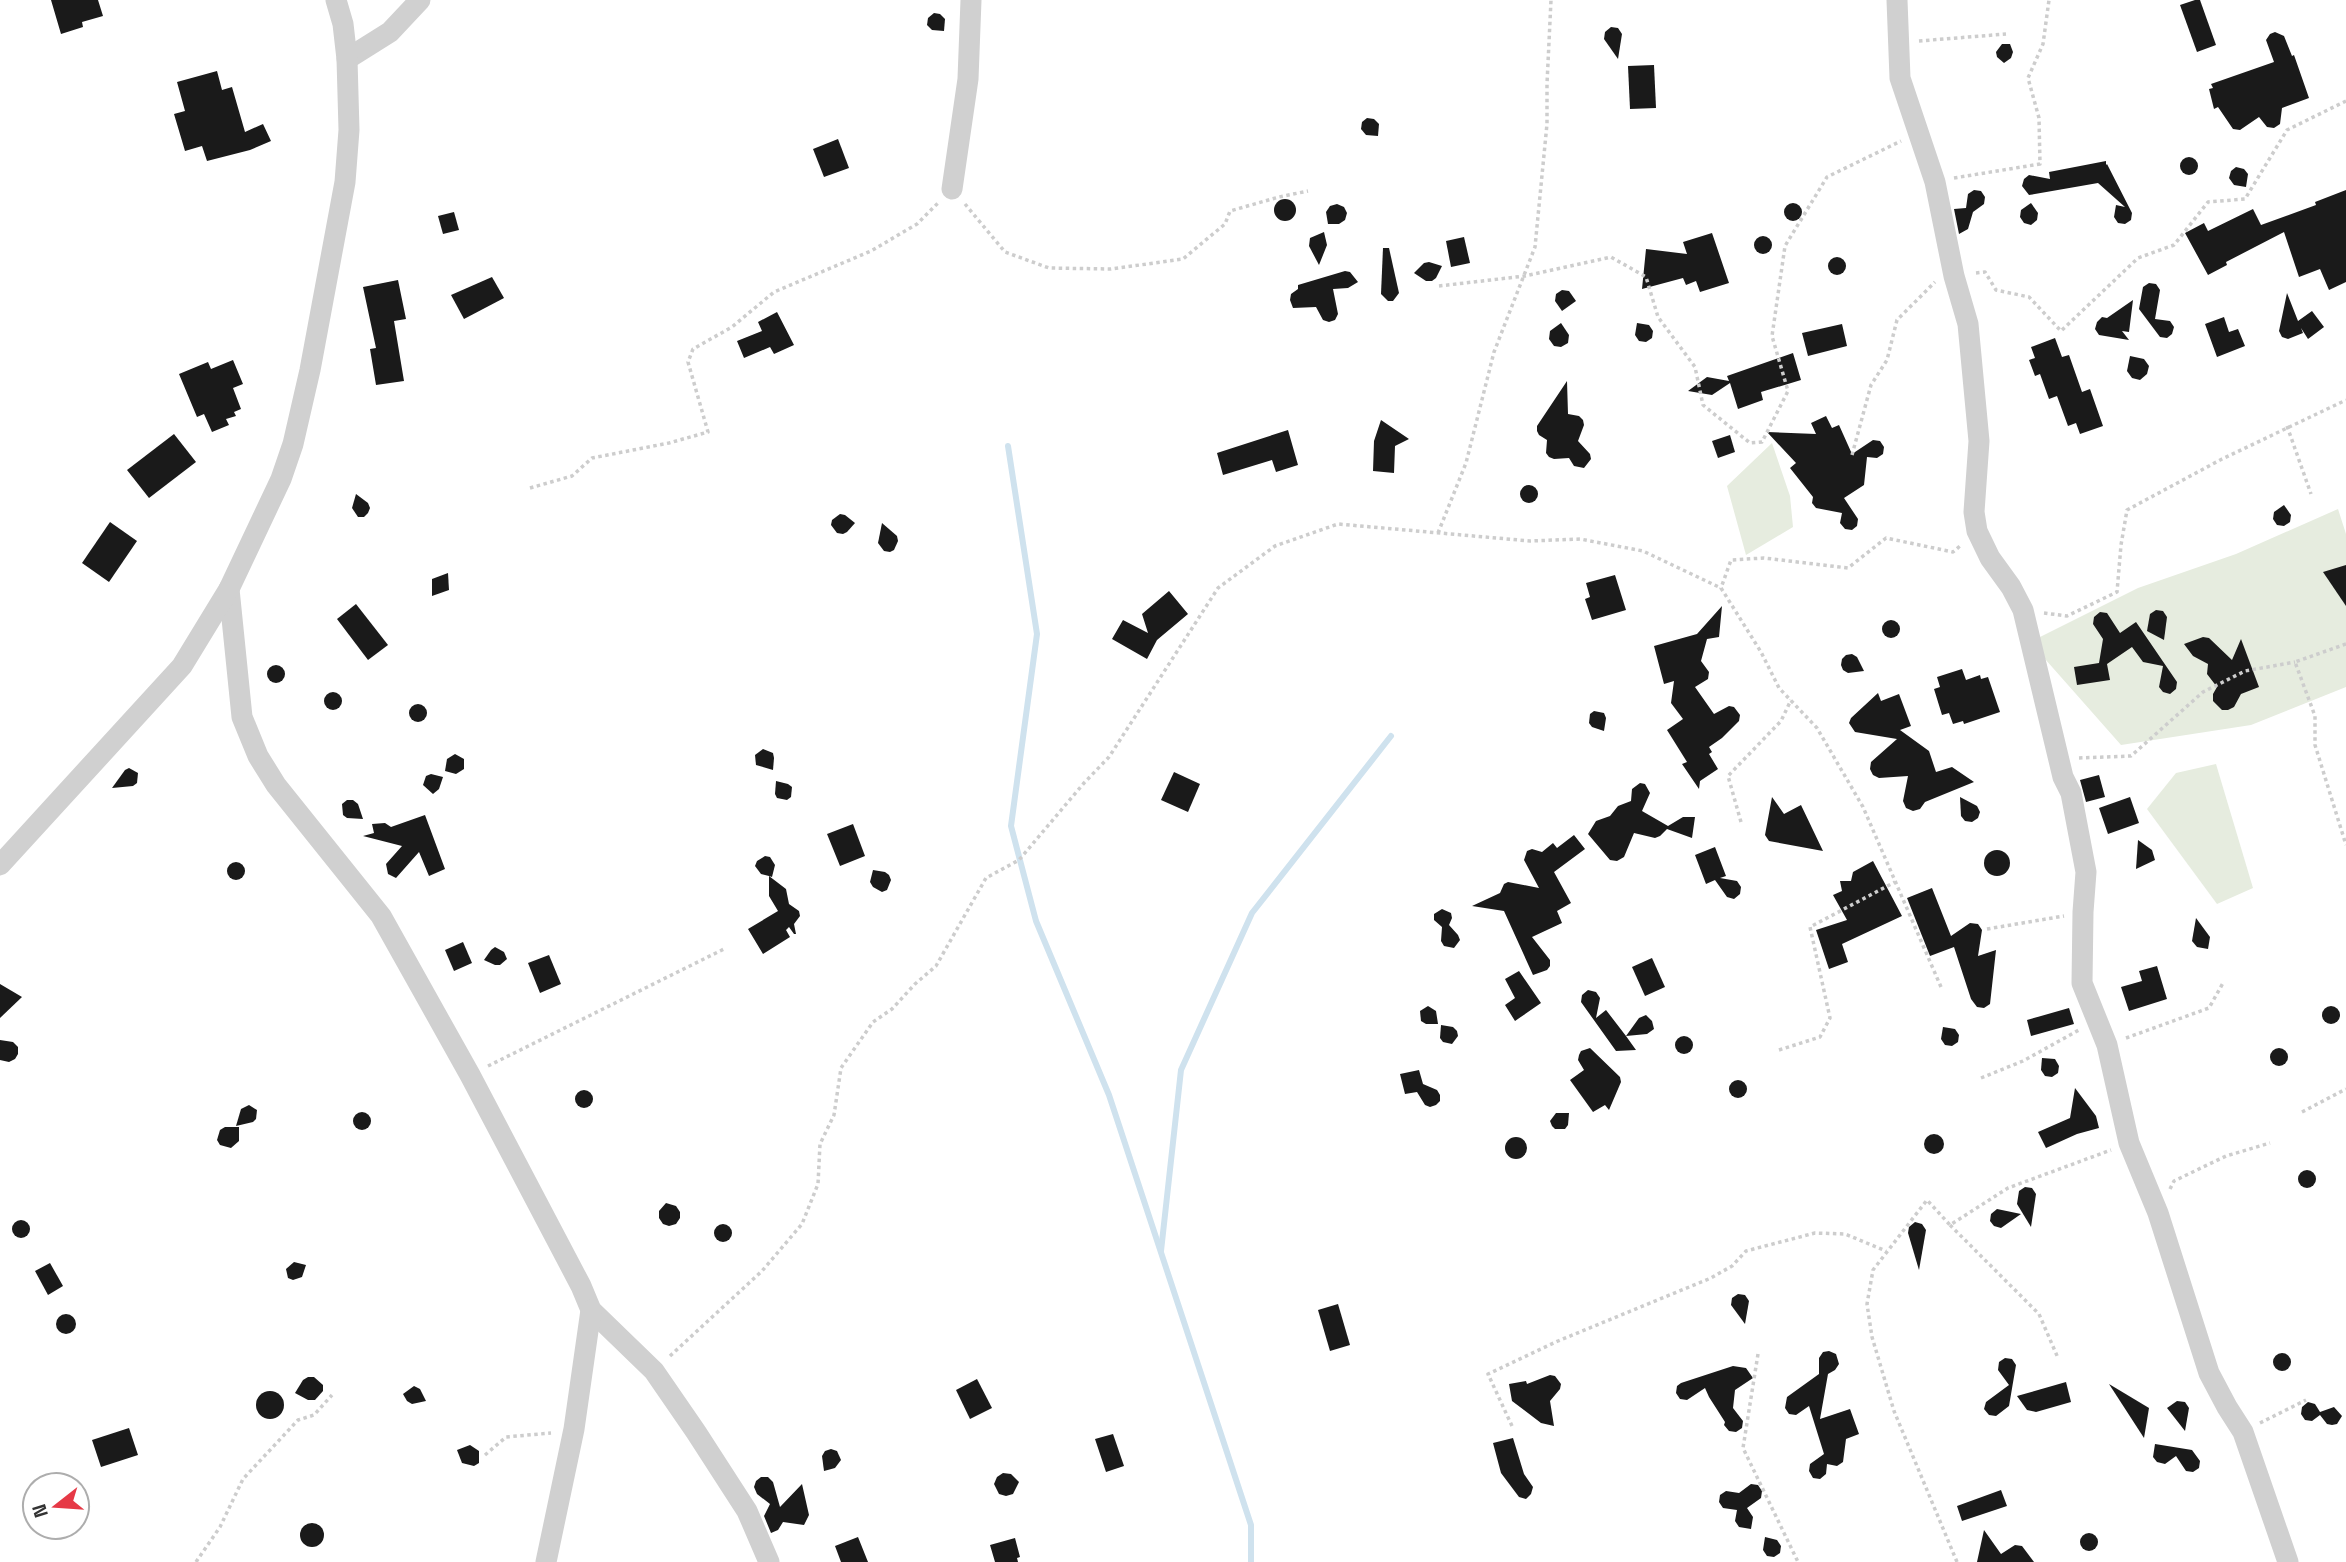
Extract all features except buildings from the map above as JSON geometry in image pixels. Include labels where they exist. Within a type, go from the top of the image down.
[{"type":"street","points":[[0,865],[181,666],[229,589],[281,479],[293,444],[310,370],[345,182],[349,130],[347,59],[343,24],[336,0]]},
{"type":"street","points":[[347,59],[390,33],[419,0]]},
{"type":"street","points":[[952,189],[968,79],[971,0]]},
{"type":"street","points":[[1896,0],[1900,78],[1935,182],[1953,271],[1968,324],[1979,441],[1975,512],[1977,531],[1990,558],[2011,587],[2023,610],[2063,777],[2070,793],[2086,872],[2082,983],[2107,1045],[2129,1143],[2158,1213],[2209,1373],[2243,1432],[2288,1562]]},
{"type":"street","points":[[229,589],[242,717],[258,756],[276,785],[381,916],[470,1075],[591,1310],[654,1371],[747,1511],[769,1562]]},
{"type":"street","points":[[546,1562],[574,1429],[591,1310]]},
{"type":"path","points":[[1438,534],[1466,463],[1493,352],[1535,247],[1548,124],[1550,0]]},
{"type":"path","points":[[1935,182],[2040,164],[2039,118],[2028,78],[2043,44],[2049,0]]},
{"type":"path","points":[[1900,45],[1928,39],[2006,34]]},
{"type":"path","points":[[1852,455],[1871,385],[1887,360],[1897,320],[1953,271],[1985,272],[1996,290],[2029,297],[2061,331],[2138,258],[2174,244],[2208,202],[2245,199],[2287,130],[2346,101]]},
{"type":"path","points":[[1439,286],[1525,276],[1611,257],[1646,277],[1658,317],[1695,367],[1703,405],[1750,443],[1762,442],[1788,391],[1772,335],[1785,246],[1827,177],[1918,133]]},
{"type":"path","points":[[530,488],[572,476],[592,458],[708,432],[688,362],[693,349],[732,327],[775,292],[872,251],[917,225],[952,189],[1005,252],[1049,268],[1111,269],[1182,258],[1225,224],[1230,211],[1308,191]]},
{"type":"path","points":[[2023,610],[2067,616],[2117,592],[2127,510],[2287,426],[2346,400]]},
{"type":"path","points":[[2287,426],[2311,494]]},
{"type":"path","points":[[654,1371],[762,1271],[802,1224],[818,1184],[820,1144],[834,1115],[841,1068],[873,1022],[892,1009],[936,966],[986,878],[1019,860],[1109,757],[1218,588],[1275,546],[1338,524],[1530,541],[1580,539],[1622,546],[1643,551],[1721,589],[1761,652],[1780,688],[1817,728],[1863,807],[1941,986]]},
{"type":"path","points":[[1721,589],[1731,560],[1764,558],[1847,568],[1886,538],[1953,552],[1977,531]]},
{"type":"path","points":[[2059,759],[2131,756],[2203,692],[2245,671],[2295,662],[2346,644]]},
{"type":"path","points":[[2295,662],[2315,716],[2315,745],[2346,845]]},
{"type":"path","points":[[1741,822],[1728,776],[1782,721],[1791,701]]},
{"type":"path","points":[[1779,1050],[1820,1037],[1830,1018],[1811,928],[1895,882]]},
{"type":"path","points":[[1987,929],[2083,912]]},
{"type":"path","points":[[470,1075],[726,948]]},
{"type":"path","points":[[2107,1045],[2208,1008],[2223,983]]},
{"type":"path","points":[[1981,1079],[2023,1061],[2096,1020]]},
{"type":"path","points":[[2302,1112],[2346,1089]]},
{"type":"path","points":[[1950,1225],[2008,1188],[2129,1143]]},
{"type":"path","points":[[2158,1213],[2174,1181],[2226,1156],[2270,1143]]},
{"type":"path","points":[[1957,1562],[1894,1411],[1872,1337],[1867,1304],[1873,1270],[1927,1200],[2039,1314],[2058,1358]]},
{"type":"path","points":[[1512,1426],[1488,1374],[1558,1341],[1712,1278],[1732,1266],[1746,1251],[1815,1233],[1845,1234],[1887,1251]]},
{"type":"path","points":[[1758,1354],[1743,1448],[1798,1562]]},
{"type":"path","points":[[196,1562],[220,1527],[243,1479],[298,1420],[314,1415],[332,1395]]},
{"type":"path","points":[[2243,1432],[2306,1400]]},
{"type":"path","points":[[485,1455],[506,1437],[574,1429]]},
{"type":"shaded area","points":[[1772,443],[1790,496],[1793,527],[1746,555],[1727,486]]},
{"type":"shaded area","points":[[2338,509],[2346,534],[2346,687],[2251,725],[2121,745],[2030,642],[2138,588],[2236,554]]},
{"type":"shaded area","points":[[2216,764],[2253,888],[2217,904],[2147,809],[2176,773]]},
{"type":"waterway","points":[[1008,446],[1037,634],[1011,826],[1036,921],[1109,1095],[1251,1525],[1251,1562]]},
{"type":"waterway","points":[[1161,1251],[1181,1070],[1252,913],[1391,736]]}]
